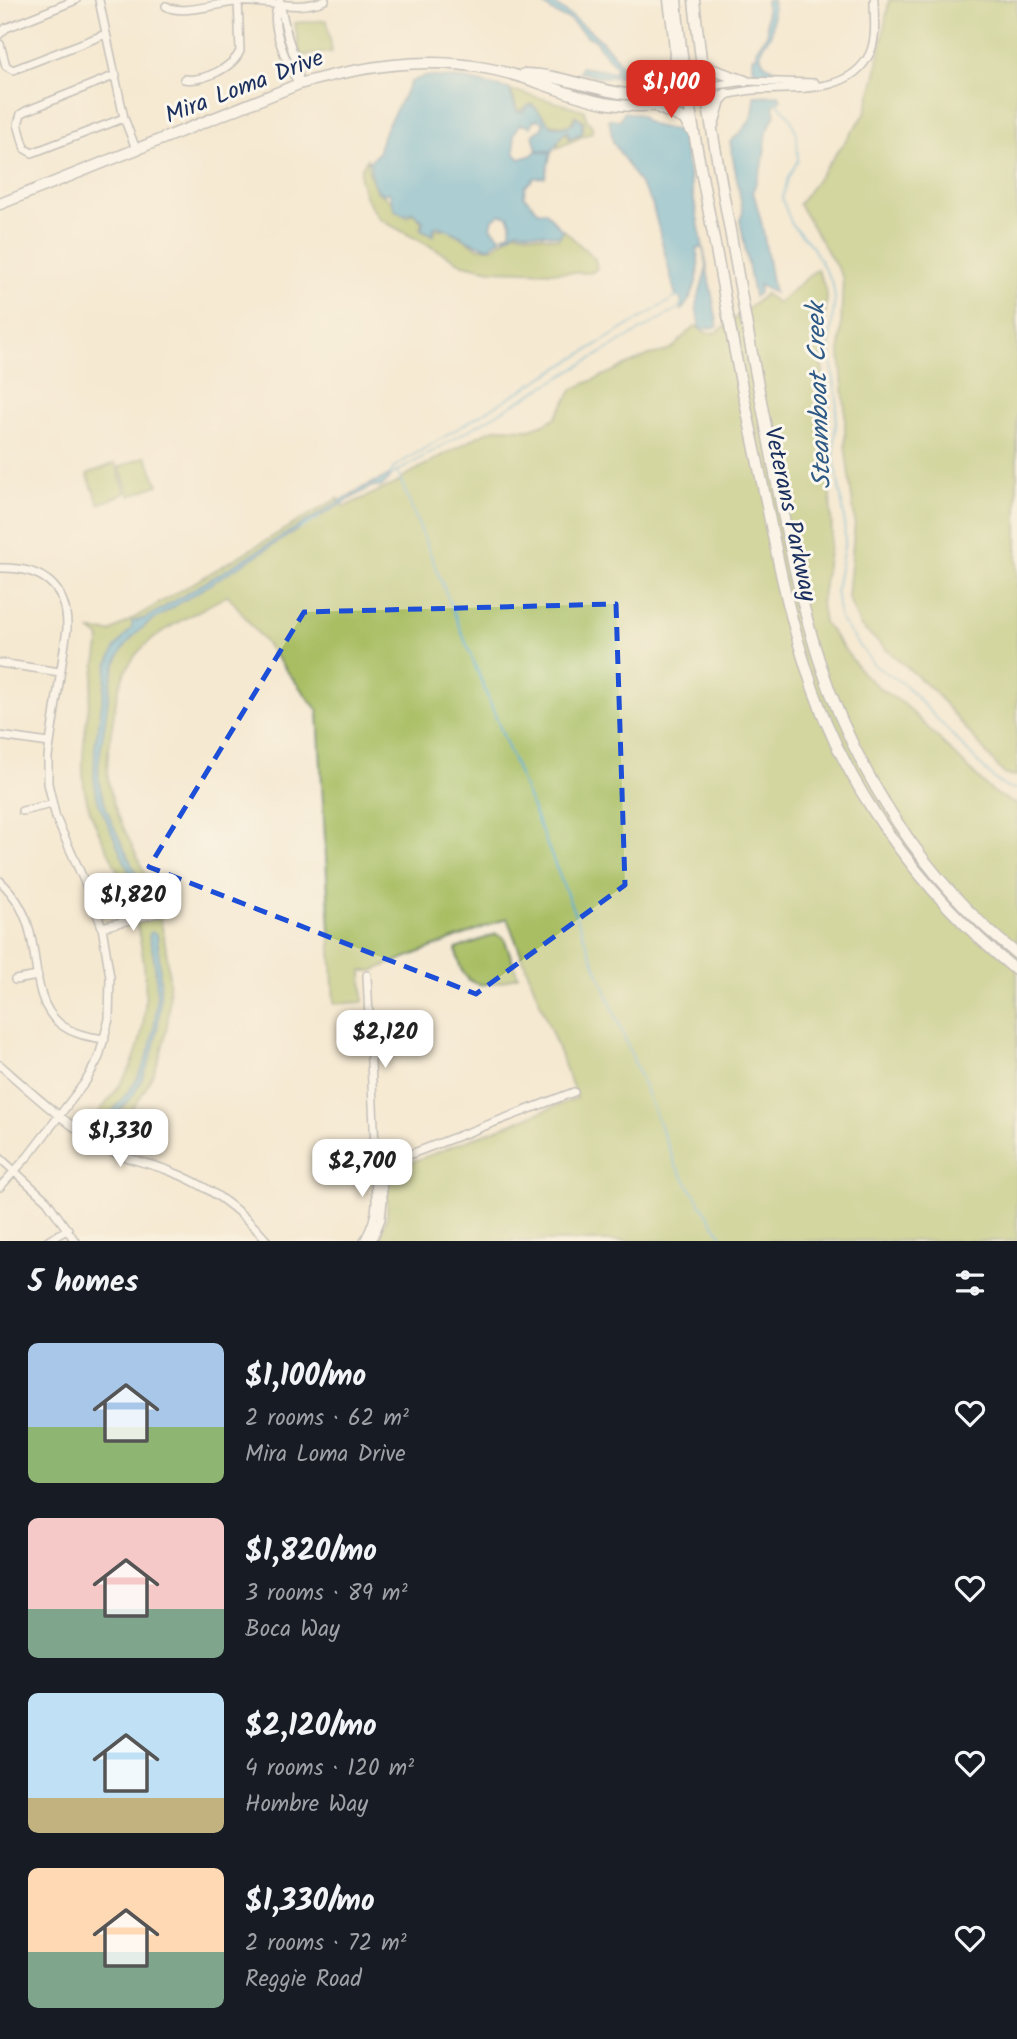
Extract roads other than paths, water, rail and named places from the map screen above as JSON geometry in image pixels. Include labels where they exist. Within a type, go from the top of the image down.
[{"type":"main road","points":[[661,93],[673,77],[669,0]]},
{"type":"main road","name":"Veterans Parkway","points":[[677,0],[689,102],[734,351],[782,581],[804,663],[824,716],[851,773],[910,863],[949,909],[1017,971]]},
{"type":"main road","name":"Veterans Parkway","points":[[694,0],[705,99],[749,340],[797,578],[819,659],[838,710],[888,808],[920,853],[959,900],[1017,954]]},
{"type":"main road","points":[[701,62],[713,70],[749,80]]},
{"type":"main road","name":"Mira Loma Drive","points":[[0,204],[299,84],[360,68],[404,63],[470,65],[513,74],[592,100],[635,107],[705,99]]},
{"type":"main road","name":"Mira Loma Drive","points":[[513,74],[540,74],[615,92],[636,94],[704,87]]},
{"type":"main road","points":[[712,133],[718,105],[726,94]]},
{"type":"main road","points":[[648,107],[663,109],[684,119],[695,138]]},
{"type":"street","points":[[0,34],[6,28],[76,0]]},
{"type":"street","points":[[99,0],[124,118],[136,149]]},
{"type":"street","points":[[166,6],[176,11],[238,1],[309,4],[325,0]]},
{"type":"street","name":"Mira Loma Drive","points":[[705,99],[752,90],[830,84],[851,76],[866,61],[874,41],[874,0]]},
{"type":"street","points":[[184,79],[196,79],[223,68],[237,57],[240,51],[238,1]]},
{"type":"street","points":[[280,2],[276,17],[280,40],[299,84]]},
{"type":"street","points":[[0,44],[6,66],[13,70],[106,34]]},
{"type":"street","points":[[116,75],[26,111],[20,114],[18,124],[24,149],[32,153],[124,118]]},
{"type":"street","name":"Mira Loma Drive","points":[[704,87],[749,80],[830,84]]},
{"type":"street","points":[[0,568],[31,570],[48,580],[60,594],[67,620],[47,770],[52,804],[102,927],[110,977],[110,1007],[105,1040],[92,1070],[60,1115],[0,1187]]},
{"type":"street","points":[[0,663],[60,672]]},
{"type":"street","points":[[0,736],[49,743]]},
{"type":"street","points":[[22,811],[52,804]]},
{"type":"street","points":[[2,887],[18,904],[28,926],[44,1003],[59,1023],[73,1031],[105,1040]]},
{"type":"street","points":[[102,927],[158,913]]},
{"type":"street","points":[[367,975],[374,1148],[382,1179],[383,1200],[381,1219],[372,1241]]},
{"type":"street","points":[[15,980],[38,976]]},
{"type":"street","points":[[0,1065],[60,1115],[108,1149],[177,1173],[209,1190],[244,1216],[267,1241]]},
{"type":"street","points":[[377,1167],[573,1092]]},
{"type":"street","points":[[0,1158],[47,1201],[75,1241]]},
{"type":"street","points":[[364,1241],[374,1216],[377,1167]]},
{"type":"street","points":[[48,1241],[68,1229]]},
{"type":"water","points":[[537,0],[549,0],[594,34],[621,64],[628,77],[601,77],[579,72],[581,67],[615,72],[616,66],[594,39],[586,36],[569,19],[559,16]]},
{"type":"water","points":[[766,0],[773,0],[773,21],[771,34],[762,48],[761,57],[765,64],[780,72],[780,82],[753,83],[756,75],[753,56],[757,56],[756,50],[767,34]]},
{"type":"water","points":[[425,76],[465,79],[509,89],[517,112],[522,112],[529,105],[535,107],[551,126],[565,127],[573,124],[576,116],[582,121],[582,133],[569,138],[568,131],[564,132],[552,151],[537,150],[533,135],[544,123],[538,119],[533,121],[531,127],[520,124],[514,134],[515,154],[520,159],[536,151],[551,153],[545,177],[534,178],[525,187],[524,196],[538,211],[546,212],[563,231],[560,236],[517,230],[504,238],[503,235],[510,233],[511,223],[508,216],[500,214],[493,219],[491,227],[501,238],[490,247],[483,246],[437,226],[433,229],[433,235],[422,230],[423,221],[413,212],[404,215],[395,210],[389,192],[383,194],[374,184],[370,161],[378,153],[385,130],[411,82]]},
{"type":"water","points":[[779,95],[781,99],[773,106],[775,114],[767,132],[763,162],[753,191],[774,293],[759,285],[759,293],[754,297],[740,220],[743,212],[730,142],[749,122],[754,110],[754,96]]},
{"type":"water","points":[[624,112],[640,115],[648,123],[658,127],[681,131],[703,247],[697,249],[696,281],[682,310],[681,298],[676,297],[652,203],[613,142],[609,119],[620,120]]},
{"type":"water","points":[[707,268],[718,327],[700,329],[696,305]]},
{"type":"water","points":[[390,475],[381,487],[373,486],[310,522],[156,618],[129,641],[121,653],[111,680],[99,758],[99,780],[108,814],[143,891],[144,898],[141,899],[98,801],[94,778],[95,746],[108,665],[115,648],[132,628],[132,622],[146,618],[362,488]]},
{"type":"water","points":[[151,932],[157,934],[160,975],[159,1016],[152,1055],[135,1092],[102,1135],[97,1132],[99,1127],[134,1084],[151,1044],[157,989],[149,936]]},
{"type":"waterway","points":[[622,76],[627,91]]},
{"type":"waterway","name":"Steamboat Creek","points":[[776,101],[790,117],[797,134],[798,160],[788,178],[782,199],[792,225],[812,246],[833,284],[835,298],[829,348],[837,398],[834,458],[844,515],[845,541],[836,590],[840,619],[874,665],[905,685],[993,778],[1007,788],[1017,789]]},
{"type":"waterway","points":[[390,475],[394,467],[676,297],[682,298]]},
{"type":"waterway","points":[[390,476],[679,308],[682,302]]},
{"type":"waterway","points":[[397,471],[676,1166],[725,1241]]},
{"type":"waterway","points":[[299,529],[319,518]]}]
